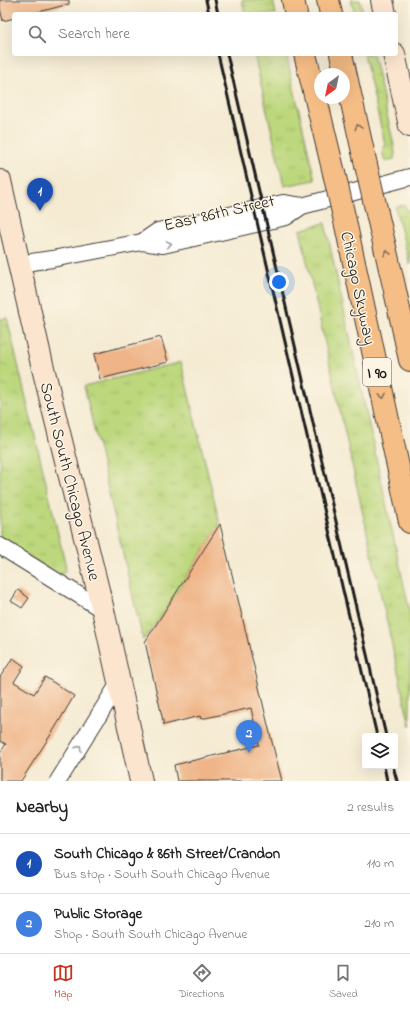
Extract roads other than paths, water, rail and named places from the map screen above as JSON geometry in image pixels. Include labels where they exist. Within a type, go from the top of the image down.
[{"type":"highway","points":[[293,0],[296,12]]},
{"type":"highway","points":[[328,0],[331,12]]},
{"type":"highway","name":"Chicago Skyway","points":[[305,56],[345,221],[410,522]]},
{"type":"highway","name":"Chicago Skyway","points":[[341,56],[410,360]]},
{"type":"highway","points":[[394,286],[410,312]]},
{"type":"main road","points":[[382,0],[385,12]]},
{"type":"main road","points":[[394,56],[410,126]]},
{"type":"main road","name":"South South Chicago Avenue","points":[[0,181],[41,360],[103,610],[141,781]]},
{"type":"street","name":"East 86th Street","points":[[18,264],[142,242],[158,231],[283,203],[302,206],[410,177]]},
{"type":"street","points":[[0,546],[103,610]]},
{"type":"street","points":[[58,781],[119,683]]},
{"type":"railway","points":[[206,0],[209,12]]},
{"type":"railway","points":[[215,0],[218,12]]},
{"type":"railway","points":[[218,56],[376,733]]},
{"type":"railway","points":[[227,56],[385,733]]},
{"type":"railway","points":[[385,769],[387,781]]},
{"type":"railway","points":[[394,769],[397,781]]},
{"type":"place","name":"South Chicago & 86th Street/Crandon","points":[[40,211]]},
{"type":"place","name":"Public Storage","points":[[249,753]]}]
